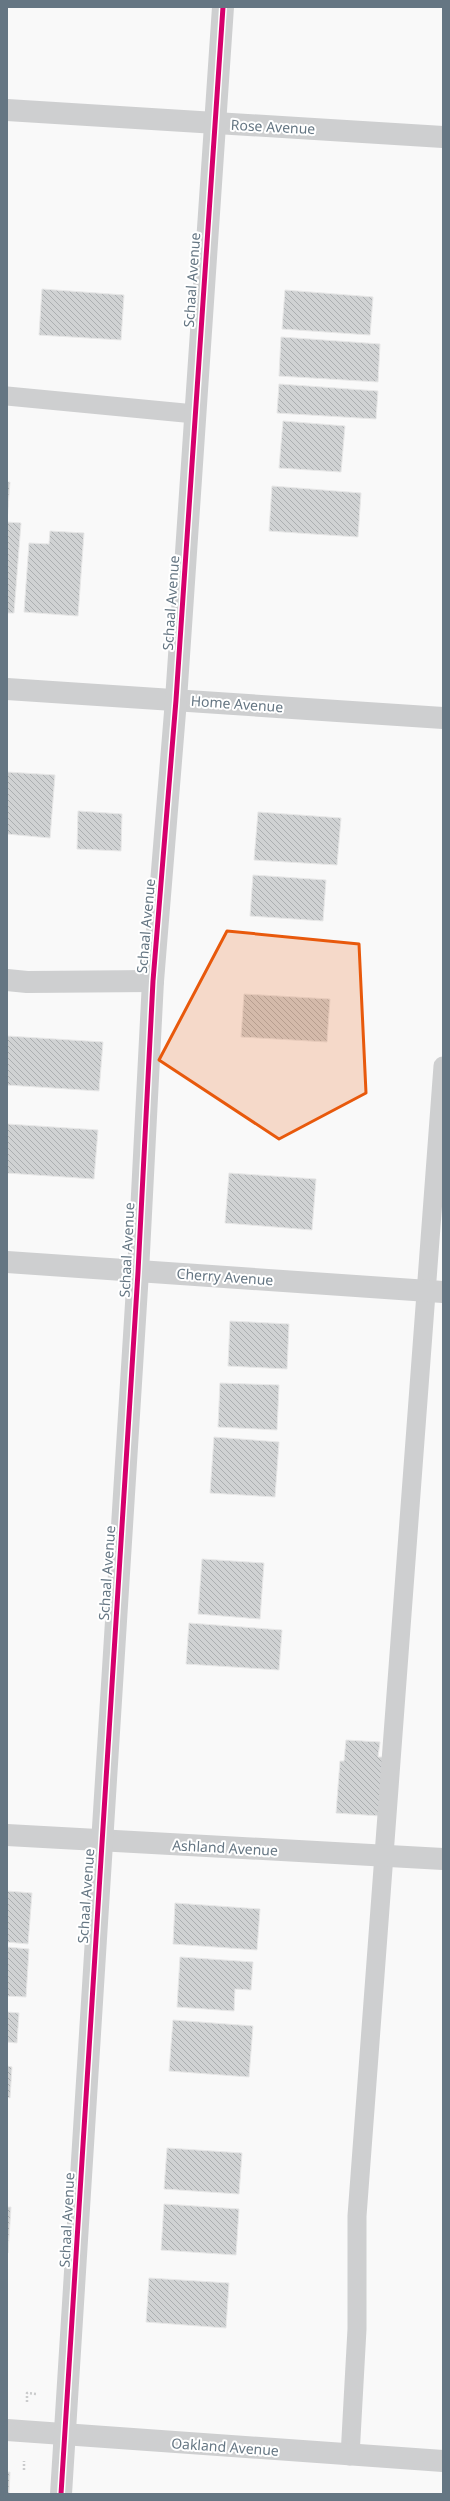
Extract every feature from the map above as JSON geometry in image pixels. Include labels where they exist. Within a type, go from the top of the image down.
[{"type":"street","name":"Schaal Avenue","points":[[61,2494],[66,2436],[138,1272],[153,981],[176,700],[223,7]]},
{"type":"street","name":"Rose Avenue","points":[[7,110],[443,137]]},
{"type":"street","name":"Home Avenue","points":[[7,689],[443,718]]},
{"type":"street","points":[[7,980],[27,982],[153,981]]},
{"type":"street","name":"Cherry Avenue","points":[[7,1262],[434,1291]]},
{"type":"street","name":"Ashland Avenue","points":[[7,1835],[102,1842],[443,1859]]},
{"type":"street","name":"Oakland Avenue","points":[[7,2430],[66,2436],[443,2461]]},
{"type":"lane","points":[[7,396],[195,414]]},
{"type":"lane","points":[[350,2456],[357,2329],[357,2216],[385,1855],[434,1291],[443,1066]]},
{"type":"highlighted area","points":[[227,931],[359,944],[366,1093],[279,1139],[159,1060]]},
{"type":"building","points":[[42,289],[124,295],[121,340],[39,335]]},
{"type":"building","points":[[285,290],[373,297],[370,335],[282,329]]},
{"type":"building","points":[[281,337],[380,344],[378,382],[279,376]]},
{"type":"building","points":[[279,384],[378,391],[376,419],[277,413]]},
{"type":"building","points":[[283,421],[345,426],[341,472],[279,468]]},
{"type":"building","points":[[7,482],[10,482],[7,522]]},
{"type":"building","points":[[272,486],[361,493],[358,537],[269,531]]},
{"type":"building","points":[[7,522],[21,523],[14,613],[7,613]]},
{"type":"building","points":[[50,531],[84,533],[78,616],[24,612],[29,543],[49,544]]},
{"type":"building","points":[[7,772],[55,775],[50,838],[7,834]]},
{"type":"building","points":[[78,811],[122,814],[121,851],[77,849]]},
{"type":"building","points":[[258,812],[341,818],[337,865],[254,860]]},
{"type":"building","points":[[253,875],[326,880],[323,921],[250,916]]},
{"type":"building","points":[[244,994],[330,999],[327,1042],[241,1037]]},
{"type":"building","points":[[7,1036],[103,1042],[99,1091],[7,1085]]},
{"type":"building","points":[[7,1124],[98,1130],[94,1179],[7,1173]]},
{"type":"building","points":[[229,1173],[316,1179],[312,1230],[225,1223]]},
{"type":"building","points":[[230,1321],[289,1324],[287,1369],[228,1366]]},
{"type":"building","points":[[220,1383],[279,1385],[277,1430],[218,1427]]},
{"type":"building","points":[[214,1437],[279,1442],[275,1497],[210,1493]]},
{"type":"building","points":[[202,1559],[264,1563],[260,1619],[198,1614]]},
{"type":"building","points":[[189,1623],[282,1630],[279,1670],[186,1664]]},
{"type":"building","points":[[346,1740],[380,1742],[378,1757],[385,1757],[380,1816],[336,1813],[340,1761],[344,1761]]},
{"type":"building","points":[[7,1891],[32,1893],[28,1944],[7,1942]]},
{"type":"building","points":[[175,1903],[260,1909],[257,1950],[173,1944]]},
{"type":"building","points":[[7,1947],[29,1949],[26,1997],[7,1996]]},
{"type":"building","points":[[180,1957],[253,1962],[251,1990],[235,1989],[234,2011],[177,2007]]},
{"type":"building","points":[[7,2012],[19,2013],[17,2043],[7,2042]]},
{"type":"building","points":[[173,2020],[253,2026],[249,2077],[169,2071]]},
{"type":"building","points":[[7,2066],[12,2067],[10,2098],[7,2097]]},
{"type":"building","points":[[167,2148],[242,2153],[239,2194],[164,2189]]},
{"type":"building","points":[[164,2204],[239,2209],[236,2255],[161,2250]]},
{"type":"building","points":[[7,2207],[11,2207],[8,2253],[7,2253]]},
{"type":"building","points":[[149,2278],[229,2283],[226,2328],[146,2322]]},
{"type":"building","points":[[7,2472],[10,2472],[9,2494],[7,2494]]},
{"type":"cycle path","points":[[61,2494],[138,1272],[153,981],[176,700],[223,7]]}]
